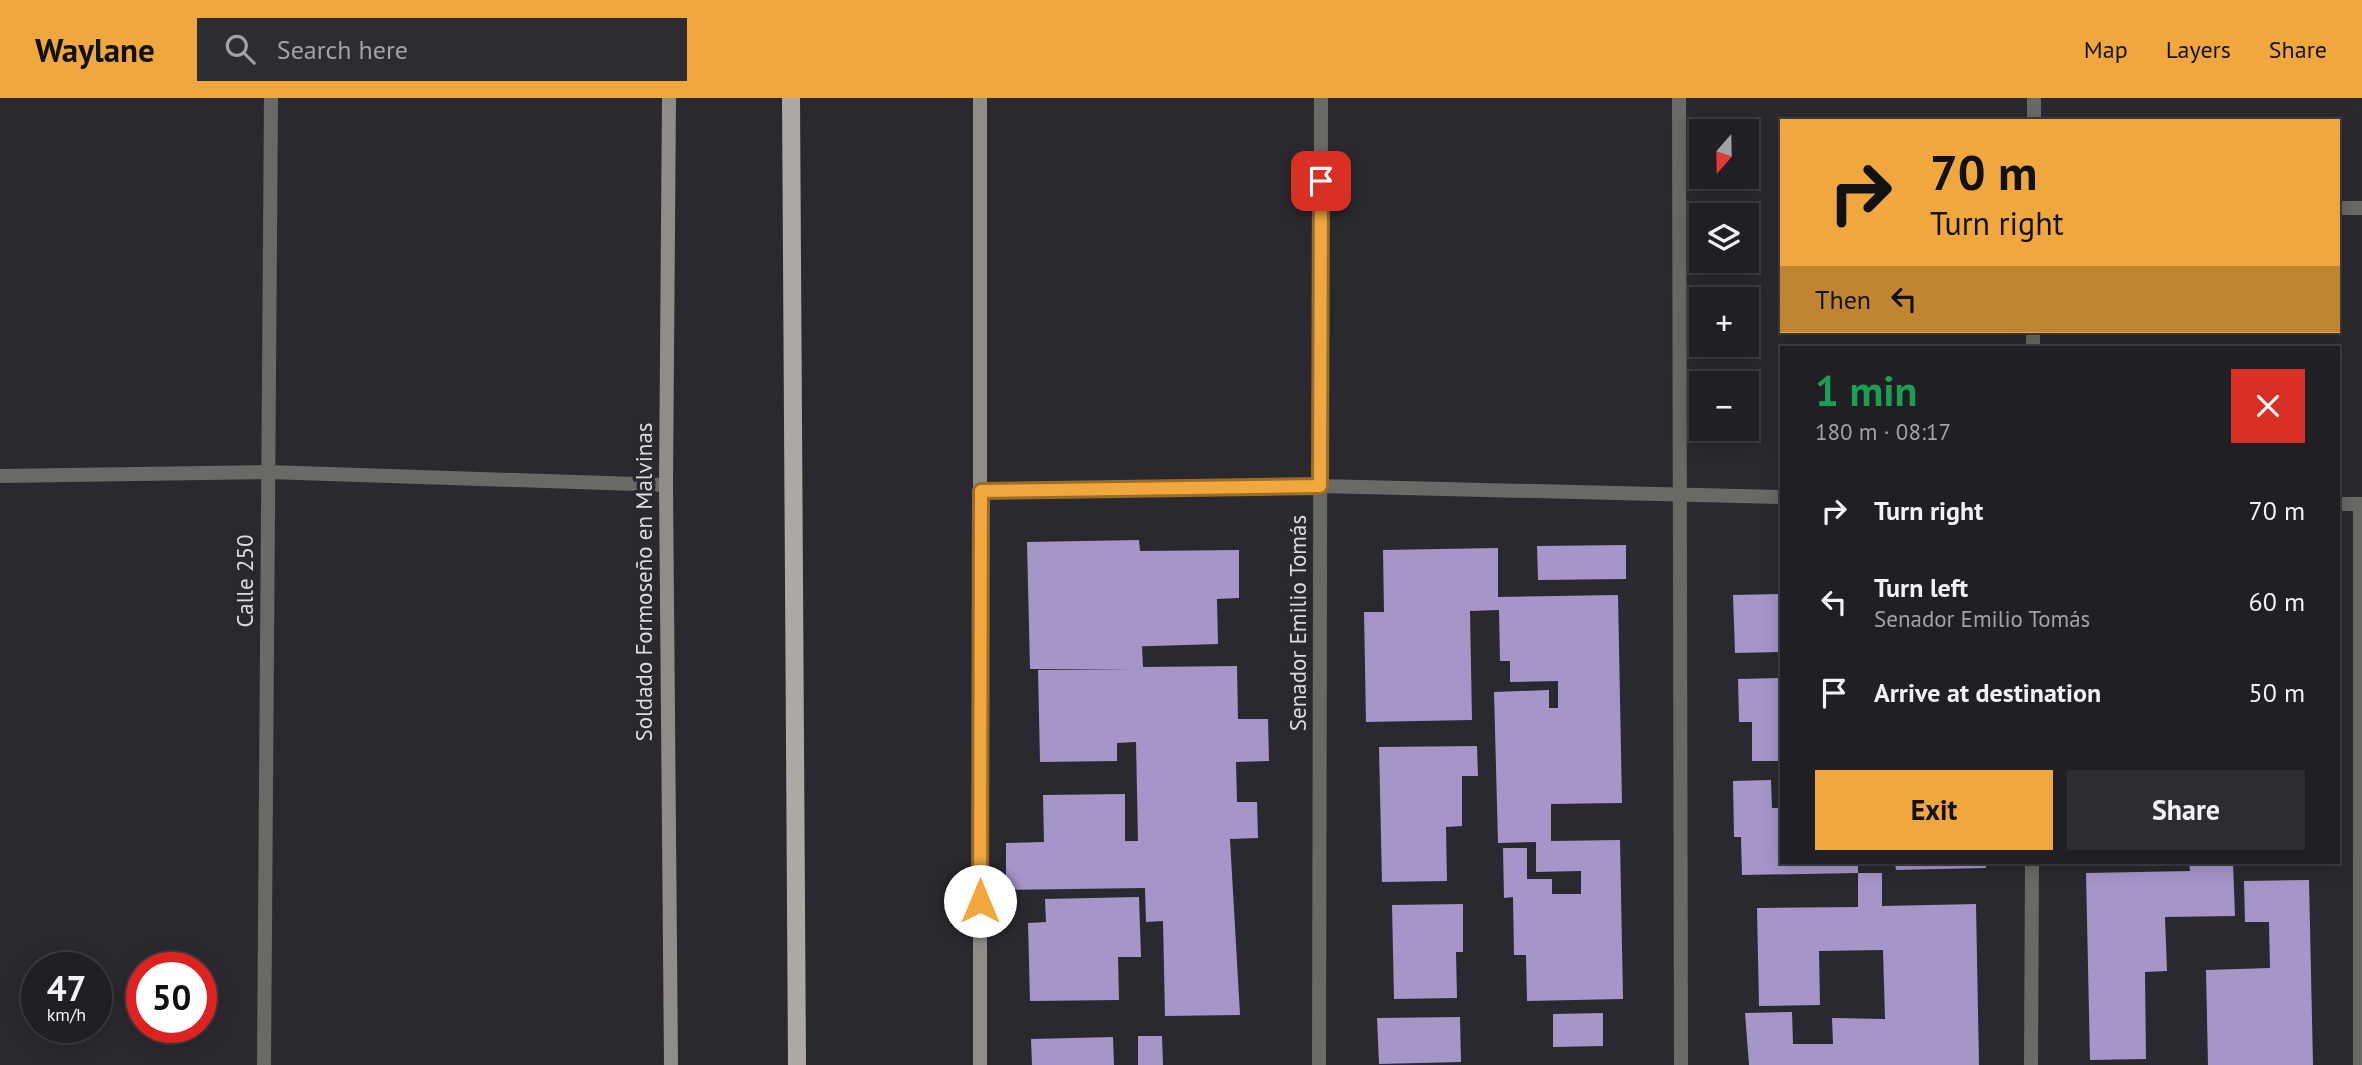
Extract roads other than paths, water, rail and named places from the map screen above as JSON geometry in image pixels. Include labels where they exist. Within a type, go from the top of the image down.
[{"type":"main road","name":"Soldado Formoseño en Malvinas","points":[[669,98],[666,485],[671,1065]]},
{"type":"main road","points":[[791,98],[797,1065]]},
{"type":"main road","points":[[980,98],[980,1065]]},
{"type":"street","name":"Calle 250","points":[[264,1065],[271,98]]},
{"type":"street","name":"Senador Emilio Tomás","points":[[1320,1065],[1321,98]]},
{"type":"street","points":[[1679,98],[1681,1065]]},
{"type":"street","points":[[2034,98],[2034,119]]},
{"type":"street","points":[[2340,208],[2362,208]]},
{"type":"street","points":[[0,476],[268,472],[666,485]]},
{"type":"street","points":[[981,491],[1320,486],[1780,497]]},
{"type":"street","points":[[2340,504],[2361,505],[2360,1065]]},
{"type":"street","points":[[2031,1065],[2032,864]]}]
